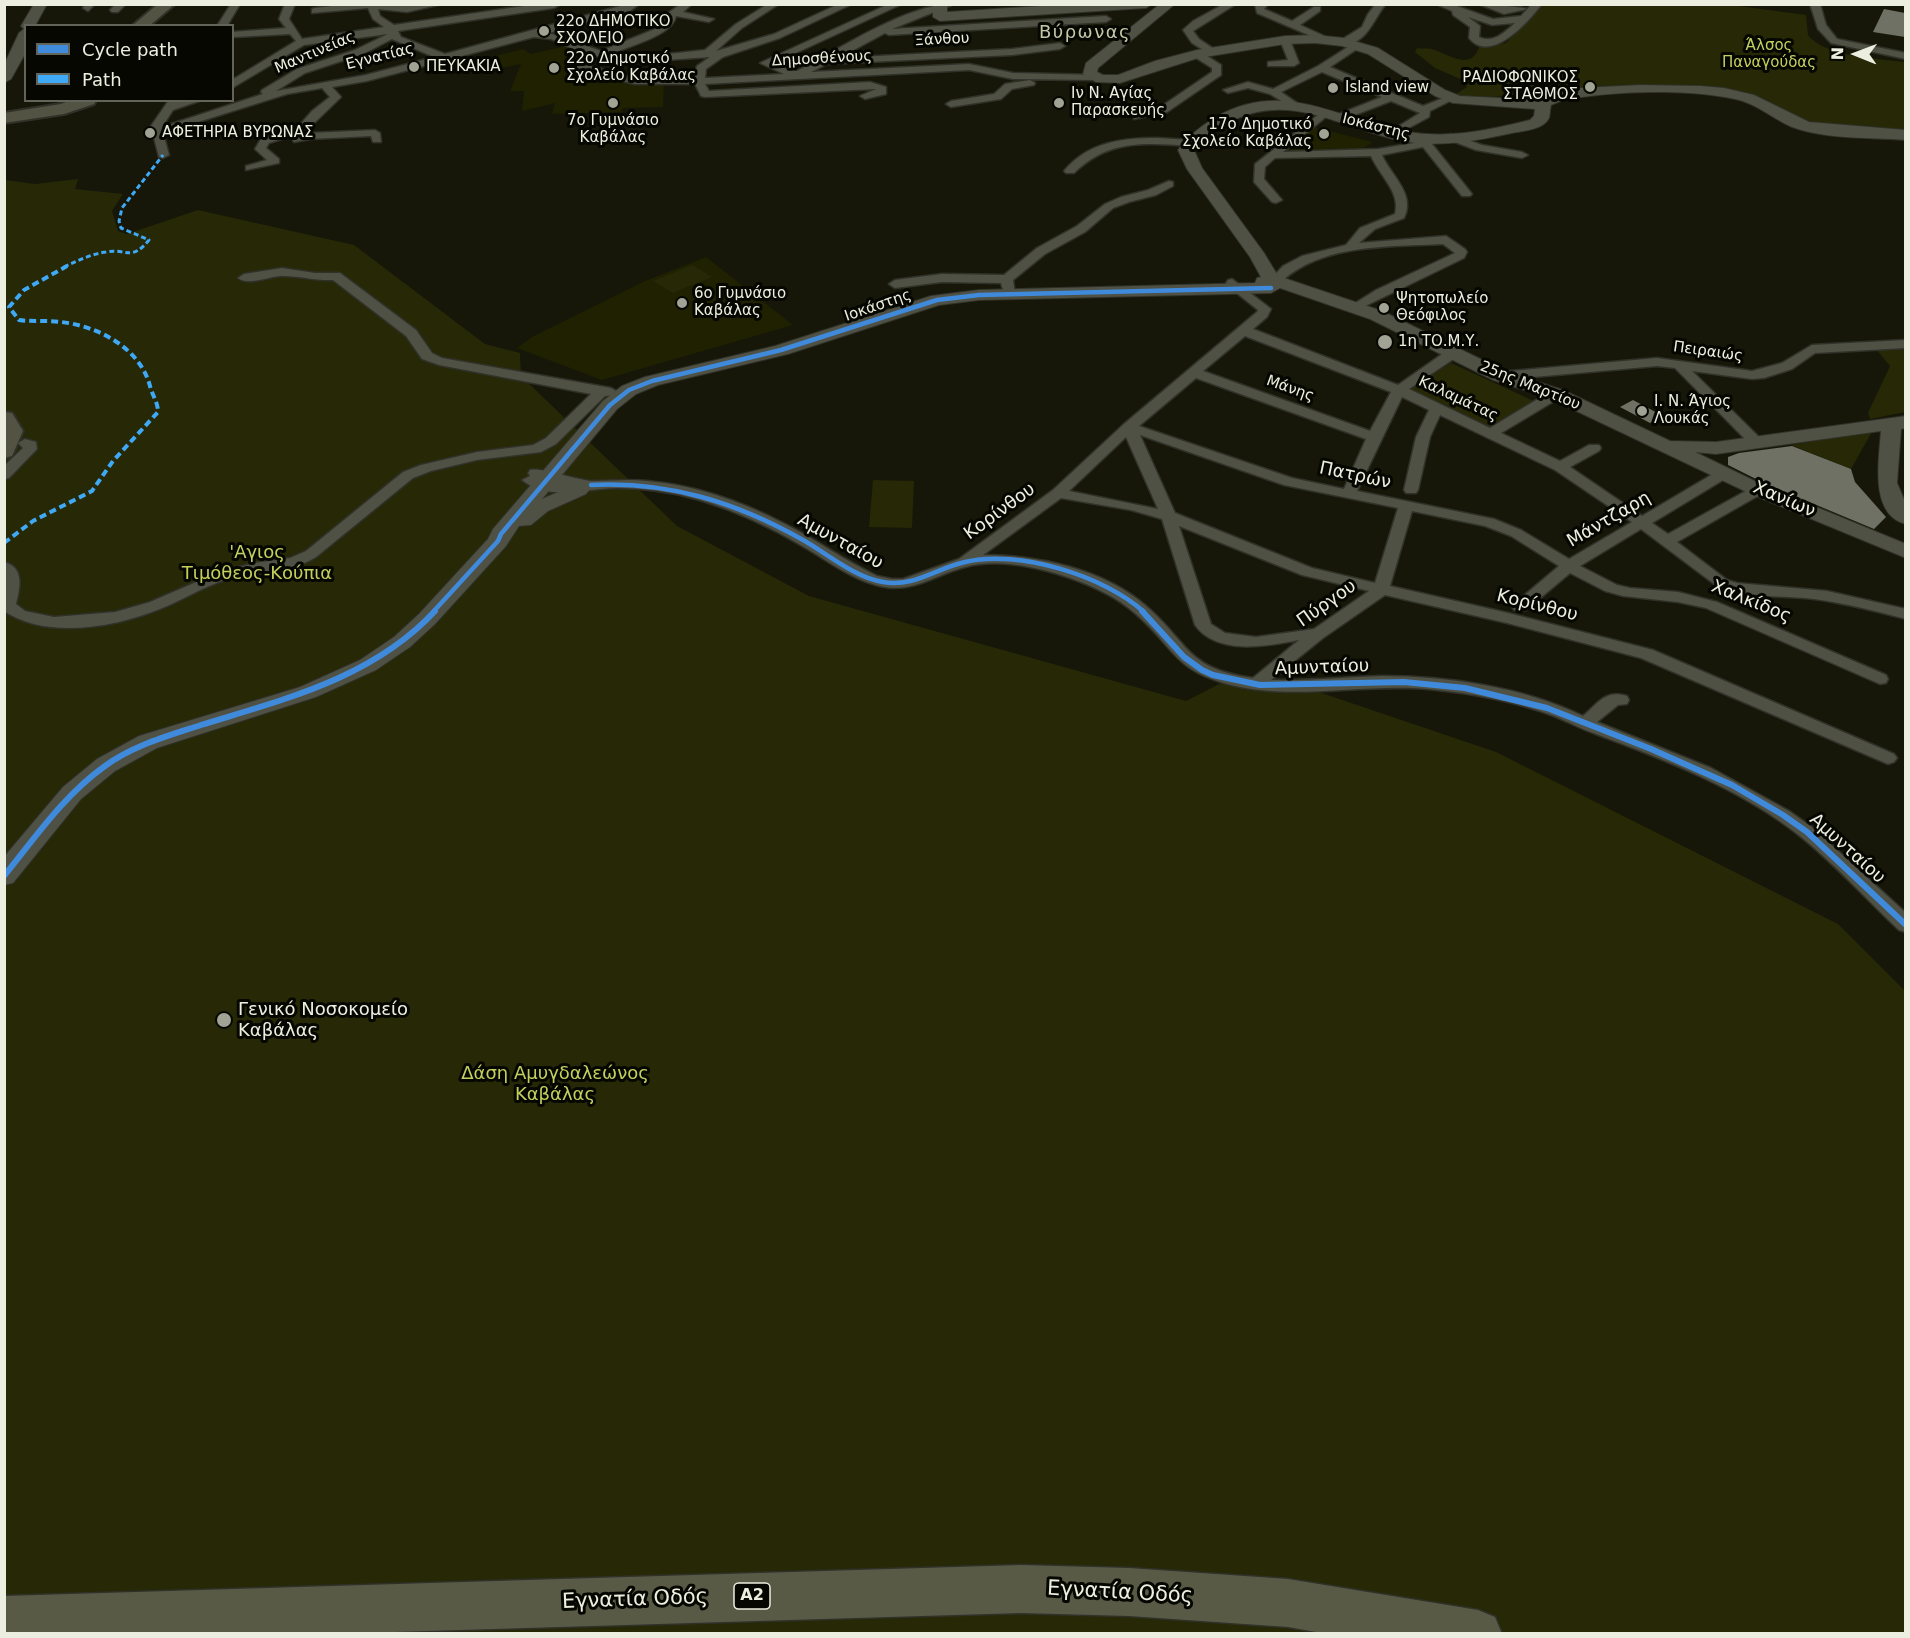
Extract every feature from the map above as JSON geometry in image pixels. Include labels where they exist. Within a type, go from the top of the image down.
[{"type":"highway","name":"Εγνατία Οδός","points":[[4,1620],[1021,1589],[1129,1592],[1288,1603],[1478,1634]]},
{"type":"main road","points":[[142,24],[168,4]]},
{"type":"main road","points":[[9,116],[64,109],[83,102]]},
{"type":"main road","points":[[4,418],[12,431],[15,447]]},
{"type":"street","points":[[29,24],[41,4]]},
{"type":"street","points":[[223,24],[236,4]]},
{"type":"street","points":[[290,4],[284,19],[301,42]]},
{"type":"street","points":[[234,83],[301,42],[374,5],[407,9],[438,4]]},
{"type":"street","name":"Εγνατίας","points":[[156,132],[285,91],[367,78],[627,9],[635,4]]},
{"type":"street","points":[[605,54],[663,29],[670,23],[671,15],[688,4]]},
{"type":"street","points":[[775,4],[739,26],[701,68],[699,81],[705,94],[870,85],[881,87],[882,92],[879,94],[865,96]]},
{"type":"street","points":[[506,41],[555,35],[592,52],[605,54],[658,58],[714,54],[777,36],[848,4]]},
{"type":"street","points":[[898,4],[765,63],[798,75],[878,32],[940,25],[1050,26],[1146,4]]},
{"type":"street","points":[[1138,117],[1162,110],[1216,73],[1217,67],[1188,30],[1196,23],[1232,4]]},
{"type":"street","points":[[1274,92],[1322,68],[1367,28],[1372,13],[1382,4]]},
{"type":"street","points":[[1440,4],[1492,22],[1522,19]]},
{"type":"street","points":[[1483,4],[1511,11],[1523,9],[1528,4]]},
{"type":"street","points":[[1474,38],[1480,43],[1499,42],[1538,4]]},
{"type":"street","points":[[1815,4],[1819,22],[1826,36],[1841,43],[1905,56]]},
{"type":"street","points":[[374,5],[376,17],[393,32],[443,57]]},
{"type":"street","points":[[315,11],[342,23],[393,32],[554,5]]},
{"type":"street","points":[[1094,77],[1089,72],[1091,66],[1120,41],[1171,5]]},
{"type":"street","points":[[589,19],[590,6]]},
{"type":"street","points":[[1293,25],[1312,7]]},
{"type":"street","points":[[1262,8],[1328,40]]},
{"type":"street","points":[[1460,11],[1456,13],[1475,26],[1474,38]]},
{"type":"street","points":[[675,12],[709,18]]},
{"type":"street","name":"Ξάνθου","points":[[825,61],[940,25],[1048,49],[1050,26],[1106,19]]},
{"type":"street","points":[[878,32],[940,25]]},
{"type":"street","points":[[939,68],[940,25]]},
{"type":"street","points":[[1050,26],[1065,56]]},
{"type":"street","points":[[236,34],[291,31]]},
{"type":"street","name":"Μαντινείας","points":[[249,103],[285,79],[317,65],[359,52],[393,32]]},
{"type":"street","points":[[1463,41],[1474,38]]},
{"type":"street","points":[[4,79],[24,39]]},
{"type":"street","points":[[1272,64],[1294,63],[1285,40]]},
{"type":"street","points":[[951,104],[997,97],[1012,85],[1094,77],[1109,80],[1125,78],[1160,64],[1204,52],[1285,40],[1328,40],[1350,43],[1383,57],[1451,98],[1464,101],[1543,105]]},
{"type":"street","name":"Δημοσθένους","points":[[592,52],[576,60],[575,64],[578,67],[635,81],[699,81],[975,67],[1013,76],[1094,77]]},
{"type":"street","points":[[1322,68],[1391,97],[1421,114],[1431,136],[1466,194]]},
{"type":"street","points":[[297,142],[316,113],[336,97],[324,84]]},
{"type":"street","points":[[1228,90],[1248,85],[1274,92],[1296,107]]},
{"type":"street","name":"Ιοκάστης","points":[[1190,143],[1241,110],[1267,104],[1296,107],[1392,134],[1451,137],[1534,123],[1541,118],[1543,105],[1553,98],[1596,90],[1721,92],[1747,97],[1791,121],[1808,126],[1905,135]]},
{"type":"street","points":[[1276,200],[1258,180],[1258,166],[1331,116],[1391,97]]},
{"type":"street","points":[[1403,128],[1421,114],[1451,98]]},
{"type":"street","points":[[163,155],[156,126],[173,104]]},
{"type":"street","points":[[250,168],[275,161],[260,149],[265,141],[305,132],[375,133],[377,140]]},
{"type":"street","points":[[1275,155],[1375,153],[1431,136]]},
{"type":"street","points":[[1451,137],[1479,148],[1522,155]]},
{"type":"street","points":[[1070,171],[1083,157],[1095,150],[1122,142],[1190,143],[1186,150],[1187,156],[1258,257],[1271,284],[1281,273],[1311,257],[1351,248],[1446,240],[1461,254],[1429,272],[1371,296],[1355,308]]},
{"type":"street","points":[[1351,248],[1357,236],[1376,225],[1400,216],[1403,205],[1375,153]]},
{"type":"street","points":[[895,284],[942,278],[1008,287],[1041,250],[1081,229],[1109,206],[1125,199],[1152,193],[1169,184]]},
{"type":"street","points":[[244,278],[282,272],[315,277],[332,275],[348,284],[363,299],[411,333],[427,356],[439,362],[606,392]]},
{"type":"street","name":"Ιοκάστης","points":[[539,479],[606,392],[640,378],[794,340],[907,302],[945,293],[1008,287],[1271,284]]},
{"type":"street","name":"25ης Μαρτίου","points":[[1271,284],[1315,295],[1387,320],[1500,376],[1556,394],[1664,444],[1716,448],[1898,423]]},
{"type":"street","name":"Κορίνθου","points":[[965,562],[1058,493],[1129,427],[1263,314],[1265,309],[1236,286]]},
{"type":"street","name":"Ιοκάστης","points":[[539,479],[571,453],[616,398],[640,385],[773,352],[937,300],[1008,287]]},
{"type":"street","name":"Καλαμάτας","points":[[1245,331],[1399,390],[1560,467],[1643,523],[1722,583],[1735,589],[1801,593],[1857,600],[1905,614]]},
{"type":"street","name":"Πειραιώς","points":[[1500,376],[1598,369],[1649,362],[1752,375],[1764,374],[1787,366],[1812,349],[1905,344]]},
{"type":"street","points":[[1348,495],[1374,437],[1399,390],[1453,353]]},
{"type":"street","points":[[1680,366],[1757,443]]},
{"type":"street","name":"Μάνης","points":[[1195,373],[1374,437]]},
{"type":"street","points":[[4,566],[11,572],[14,580],[8,606],[17,613],[34,620],[66,621],[118,616],[141,611],[199,583],[256,567],[292,563],[307,558],[403,479],[418,470],[477,456],[541,447],[551,441],[606,392]]},
{"type":"street","points":[[1492,433],[1556,394]]},
{"type":"street","points":[[1411,490],[1423,437],[1436,409]]},
{"type":"street","points":[[1898,423],[1887,483],[1893,503],[1905,518]]},
{"type":"street","points":[[1129,427],[1169,516],[1203,624],[1209,632],[1258,642],[1303,633],[1317,634]]},
{"type":"street","name":"Πατρών","points":[[1129,427],[1289,482],[1489,522],[1516,533],[1569,566]]},
{"type":"street","name":"Χανίων","points":[[1664,444],[1758,490],[1905,552]]},
{"type":"street","points":[[4,475],[30,449],[31,445],[15,447]]},
{"type":"street","points":[[1560,467],[1594,448]]},
{"type":"street","points":[[1716,448],[1723,474]]},
{"type":"street","points":[[4,876],[72,793],[106,765],[148,742],[302,694],[368,665],[402,642],[427,619],[498,541],[541,507],[582,486],[565,470],[571,453]]},
{"type":"street","name":"Μάντζαρη","points":[[1520,607],[1569,566],[1723,474]]},
{"type":"street","points":[[498,541],[539,479]]},
{"type":"street","points":[[4,852],[73,775],[107,751],[152,730],[312,679],[356,659],[390,637],[539,479]]},
{"type":"street","name":"Αμυνταίου","points":[[539,479],[582,486],[652,484],[698,494],[782,528],[878,582],[906,583],[965,562],[995,559],[1069,572],[1091,580],[1140,609],[1184,659],[1210,675],[1287,687],[1371,682],[1428,684],[1517,700],[1567,714],[1584,724],[1672,756],[1790,819],[1863,883],[1905,925]]},
{"type":"street","points":[[1667,541],[1758,490]]},
{"type":"street","name":"Κορίνθου","points":[[1058,493],[1131,506],[1169,516],[1307,572],[1508,618],[1647,654],[1888,758]]},
{"type":"street","name":"Πύργου","points":[[1257,683],[1317,634],[1382,590],[1406,507]]},
{"type":"street","name":"Χαλκίδος","points":[[1569,566],[1620,590],[1677,597],[1711,605],[1880,679]]},
{"type":"street","points":[[1584,724],[1615,698],[1621,700]]},
{"type":"shaded area","points":[[571,45],[584,53],[573,56],[571,67],[583,66],[631,82],[664,81],[663,107],[623,108],[621,112],[552,114],[555,103],[522,111],[524,91],[510,91],[521,64],[501,68],[488,58],[523,49],[531,54]]},
{"type":"shaded area","name":"17ο Δημοτικό Σχολείο Καβάλας","points":[[1313,127],[1373,142],[1359,151],[1290,154],[1287,151]]},
{"type":"shaded area","name":"6ο Γυμνάσιο Καβάλας","points":[[706,257],[793,325],[602,380],[517,348],[532,337],[645,281]]},
{"type":"green space","name":"Άλσος Παναγούδας","points":[[1724,4],[1806,15],[1808,35],[1827,48],[1853,56],[1905,62],[1905,130],[1806,122],[1750,95],[1600,87],[1519,96],[1460,98],[1453,96],[1467,87],[1465,81],[1435,68],[1415,52],[1417,48],[1430,49],[1458,59],[1471,59],[1479,47],[1506,43],[1542,5]]},
{"type":"green space","name":"Δάση Αμυγδαλεώνος Καβάλας","points":[[78,179],[75,189],[123,194],[112,211],[118,231],[127,234],[198,210],[354,245],[485,344],[520,353],[521,376],[677,526],[809,596],[1186,701],[1229,679],[1304,687],[1496,752],[1838,924],[1905,991],[1905,1633],[5,1634],[5,180],[35,184]]},
{"type":"green space","points":[[692,265],[712,277],[673,293],[653,281]]},
{"type":"green space","points":[[1905,348],[1905,412],[1870,419],[1868,413],[1890,366],[1876,349]]},
{"type":"green space","points":[[1451,363],[1536,402],[1492,428],[1407,391]]},
{"type":"green space","points":[[1873,430],[1851,469],[1791,445]]},
{"type":"green space","points":[[873,480],[914,481],[912,528],[869,527]]},
{"type":"building","points":[[1884,9],[1905,13],[1905,37],[1873,32]]},
{"type":"building","name":"Ι. Ν. Άγιος Λουκάς","points":[[1633,400],[1663,416],[1650,423],[1620,407]]},
{"type":"building","points":[[1792,446],[1851,469],[1855,482],[1886,517],[1874,529],[1766,484],[1728,465],[1728,457],[1739,453]]},
{"type":"marked path","points":[[4,543],[33,521],[92,491],[113,461],[158,412],[147,373],[131,353],[121,345],[97,332],[72,324],[19,320],[9,307],[24,290],[66,266],[104,252],[132,254],[143,248],[149,240],[121,228],[120,214],[125,203],[163,155]]},
{"type":"cycle path","points":[[4,876],[72,793],[106,765],[148,742],[308,692],[368,665],[402,642],[427,619],[498,541],[501,534],[610,405],[629,390],[652,381],[781,350],[937,300],[979,295],[1271,288]]},
{"type":"cycle path","points":[[591,485],[647,485],[675,489],[729,504],[780,527],[852,569],[880,582],[892,584],[914,581],[957,564],[982,560],[998,559],[1062,570],[1113,590],[1146,614],[1176,649],[1193,664],[1213,675],[1237,681],[1284,686],[1380,682],[1423,683],[1486,692],[1547,708],[1705,772],[1783,815],[1807,832],[1906,925]]},
{"type":"place","name":"22ο ΔΗΜΟΤΙΚΟ ΣΧΟΛΕΙΟ","points":[[544,31]]},
{"type":"place","name":"ΠΕΥΚΑΚΙΑ","points":[[414,67]]},
{"type":"place","name":"22ο Δημοτικό Σχολείο Καβάλας","points":[[554,68]]},
{"type":"place","name":"ΡΑΔΙΟΦΩΝΙΚΟΣ ΣΤΑΘΜΟΣ","points":[[1590,87]]},
{"type":"place","name":"Island view","points":[[1333,88]]},
{"type":"place","name":"7ο Γυμνάσιο Καβάλας","points":[[613,103]]},
{"type":"place","name":"Ιν Ν. Αγίας Παρασκευής","points":[[1059,103]]},
{"type":"place","name":"ΑΦΕΤΗΡΙΑ ΒΥΡΩΝΑΣ","points":[[150,133]]},
{"type":"place","name":"17ο Δημοτικό Σχολείο Καβάλας","points":[[1324,134]]},
{"type":"place","name":"6ο Γυμνάσιο Καβάλας","points":[[682,303]]},
{"type":"place","name":"Ψητοπωλείο Θεόφιλος","points":[[1384,308]]},
{"type":"place","name":"1η ΤΟ.Μ.Υ.","points":[[1385,342]]},
{"type":"place","name":"Ι. Ν. Άγιος Λουκάς","points":[[1642,411]]},
{"type":"place","name":"Γενικό Νοσοκομείο Καβάλας","points":[[224,1020]]},
{"type":"district","name":"Βύρωνας","points":[[1085,33]]},
{"type":"park label","name":"'Αγιος Τιμόθεος-Κούπια","points":[[257,563]]}]
